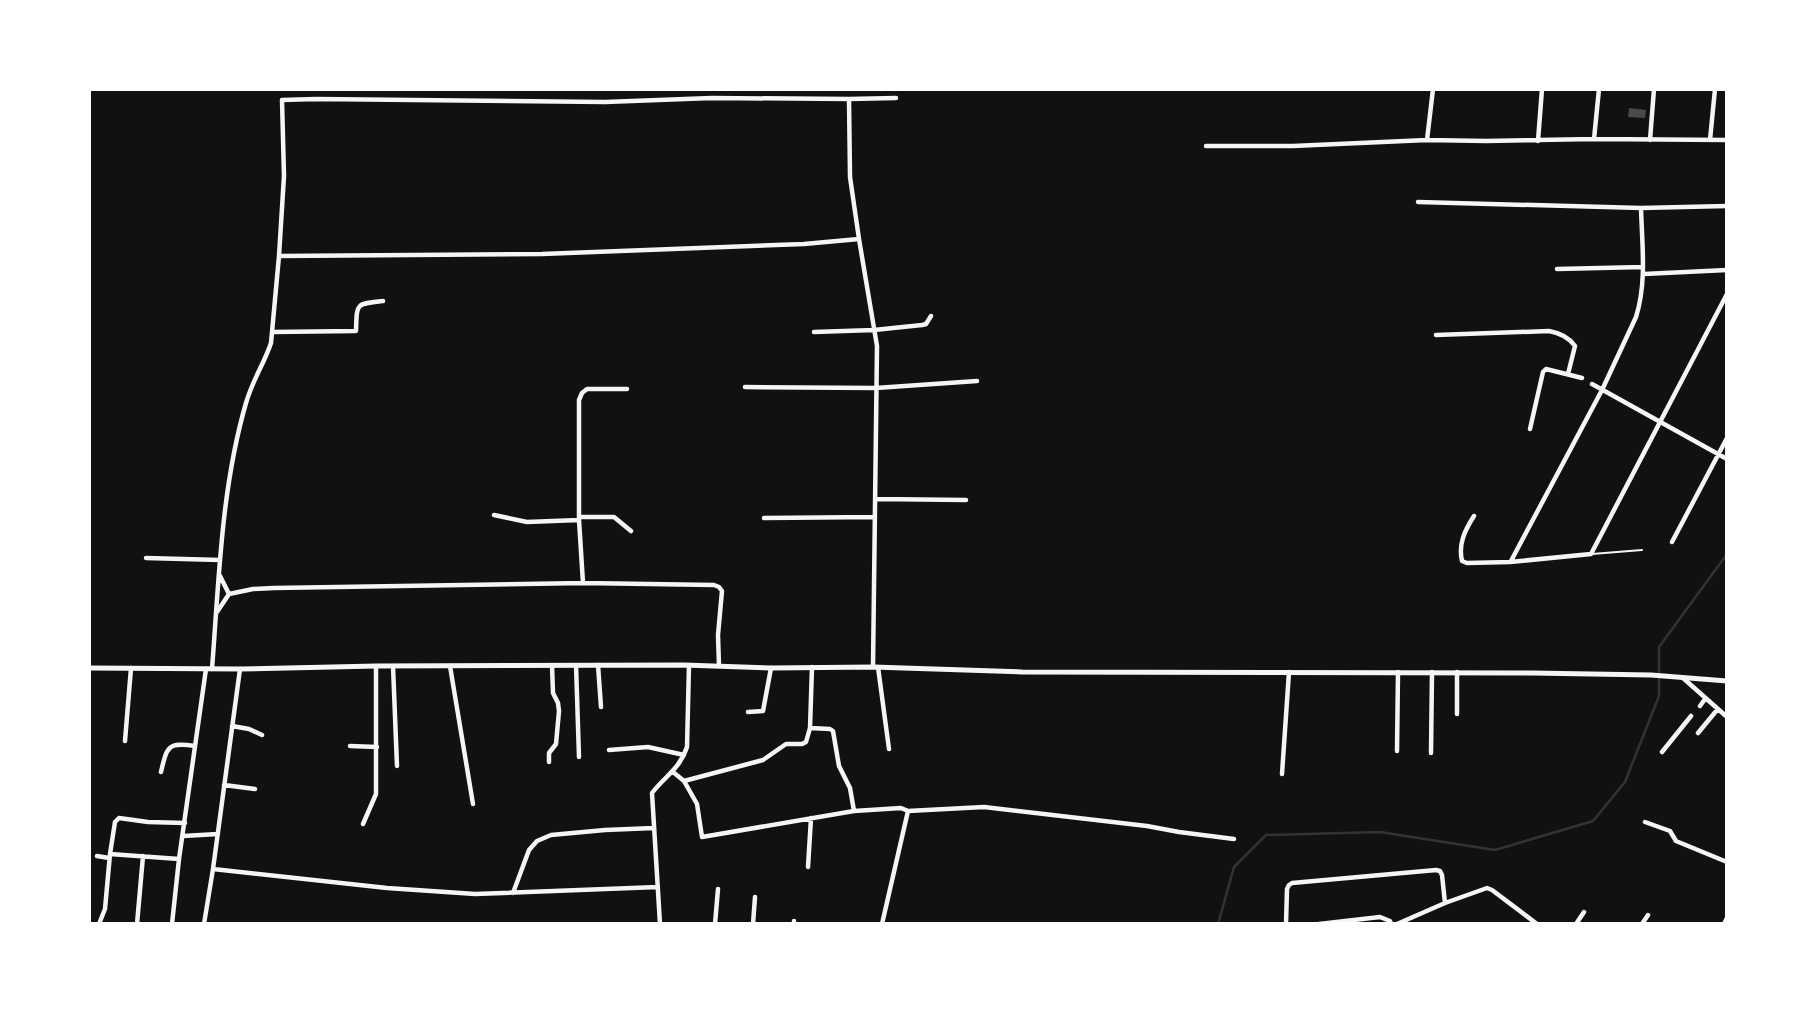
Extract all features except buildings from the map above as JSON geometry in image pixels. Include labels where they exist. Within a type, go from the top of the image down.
[{"type":"street","points":[[1427,140],[1433,89]]},
{"type":"street","points":[[1538,141],[1542,89]]},
{"type":"street","points":[[1594,139],[1599,89]]},
{"type":"street","points":[[1650,140],[1654,89]]},
{"type":"street","points":[[1710,140],[1715,89]]},
{"type":"street","points":[[172,924],[195,746],[209,669],[230,471],[246,401],[271,343],[284,176],[282,100],[605,102],[712,98],[896,97]]},
{"type":"street","points":[[849,99],[850,177],[877,346],[875,517],[878,667],[888,749]]},
{"type":"street","points":[[1206,146],[1344,145],[1427,140],[1727,140]]},
{"type":"street","points":[[1418,202],[1641,208],[1727,206]]},
{"type":"street","points":[[1510,562],[1602,390],[1636,317],[1644,274],[1641,208]]},
{"type":"street","points":[[279,256],[542,254],[804,244],[859,239]]},
{"type":"street","points":[[1557,269],[1643,267]]},
{"type":"street","points":[[1644,274],[1727,271]]},
{"type":"street","points":[[1474,516],[1463,535],[1461,556],[1462,561],[1467,563],[1510,562],[1591,554],[1727,294]]},
{"type":"street","points":[[272,332],[356,331],[359,306],[383,301]]},
{"type":"street","points":[[814,332],[922,325],[926,324],[931,316]]},
{"type":"street","points":[[1436,335],[1549,331],[1559,333],[1571,340],[1575,346],[1568,374]]},
{"type":"street","points":[[1530,429],[1543,372],[1546,369],[1582,378]]},
{"type":"street","points":[[745,387],[876,388],[977,381]]},
{"type":"street","points":[[1592,384],[1727,459]]},
{"type":"street","points":[[583,583],[579,519],[579,400],[587,389],[628,389]]},
{"type":"street","points":[[1672,542],[1727,438]]},
{"type":"street","points":[[875,499],[966,500]]},
{"type":"street","points":[[494,515],[527,522],[614,517],[631,531]]},
{"type":"street","points":[[764,518],[875,517]]},
{"type":"street","points":[[146,558],[220,560]]},
{"type":"street","points":[[220,574],[229,594]]},
{"type":"street","points":[[216,613],[229,594],[274,587],[583,583],[714,585],[722,591],[718,635],[719,666]]},
{"type":"street","points":[[549,762],[549,753],[556,744],[559,711],[553,693],[552,665]]},
{"type":"street","points":[[576,665],[579,758]]},
{"type":"street","points":[[598,665],[601,707]]},
{"type":"street","points":[[660,924],[652,793],[673,772],[684,755],[688,739],[690,665]]},
{"type":"street","points":[[89,668],[690,665],[1022,672],[1457,672],[1651,676],[1727,681]]},
{"type":"street","points":[[363,824],[376,797],[376,666]]},
{"type":"street","points":[[393,666],[397,766]]},
{"type":"street","points":[[450,666],[473,804]]},
{"type":"street","points":[[125,741],[131,667]]},
{"type":"street","points":[[684,781],[763,760],[786,744],[806,742],[810,728],[812,667]]},
{"type":"street","points":[[748,712],[763,711],[771,668]]},
{"type":"street","points":[[204,924],[240,669]]},
{"type":"street","points":[[1282,774],[1289,672]]},
{"type":"street","points":[[1397,751],[1398,672]]},
{"type":"street","points":[[1431,753],[1432,672]]},
{"type":"street","points":[[1457,672],[1457,714]]},
{"type":"street","points":[[1684,678],[1727,717]]},
{"type":"street","points":[[1700,706],[1705,699]]},
{"type":"street","points":[[1698,733],[1717,710]]},
{"type":"street","points":[[1662,752],[1691,716]]},
{"type":"street","points":[[232,726],[262,735]]},
{"type":"street","points":[[810,728],[833,730],[839,765],[848,781],[853,811]]},
{"type":"street","points":[[161,772],[164,757],[171,746],[195,746]]},
{"type":"street","points":[[350,746],[377,747]]},
{"type":"street","points":[[609,750],[648,747],[684,755]]},
{"type":"street","points":[[673,772],[684,781],[697,804],[702,837],[853,811],[984,807],[1147,825],[1234,839]]},
{"type":"street","points":[[224,785],[255,789]]},
{"type":"street","points":[[883,924],[908,811]]},
{"type":"street","points":[[99,924],[105,909],[115,822],[119,818],[185,823]]},
{"type":"street","points":[[808,867],[811,818]]},
{"type":"street","points":[[1645,822],[1670,831],[1676,841],[1727,862]]},
{"type":"street","points":[[513,893],[529,850],[537,841],[551,835],[654,828]]},
{"type":"street","points":[[183,836],[218,834]]},
{"type":"street","points":[[97,856],[179,859]]},
{"type":"street","points":[[137,924],[143,856]]},
{"type":"street","points":[[213,869],[399,889],[475,894],[658,887]]},
{"type":"street","points":[[1286,924],[1287,889],[1292,883],[1436,870],[1443,875],[1445,903]]},
{"type":"street","points":[[1397,924],[1487,888],[1536,924]]},
{"type":"street","points":[[715,924],[718,889]]},
{"type":"street","points":[[753,924],[755,897]]},
{"type":"street","points":[[1576,924],[1584,912]]},
{"type":"street","points":[[1642,924],[1648,915]]},
{"type":"street","points":[[1320,924],[1380,917],[1391,924]]},
{"type":"street","points":[[1724,924],[1727,918]]},
{"type":"lane","points":[[1591,554],[1642,550]]},
{"type":"waterway","points":[[1218,924],[1234,867],[1266,835],[1380,832],[1495,850],[1593,821],[1625,782],[1659,696],[1659,647],[1727,554]]}]
